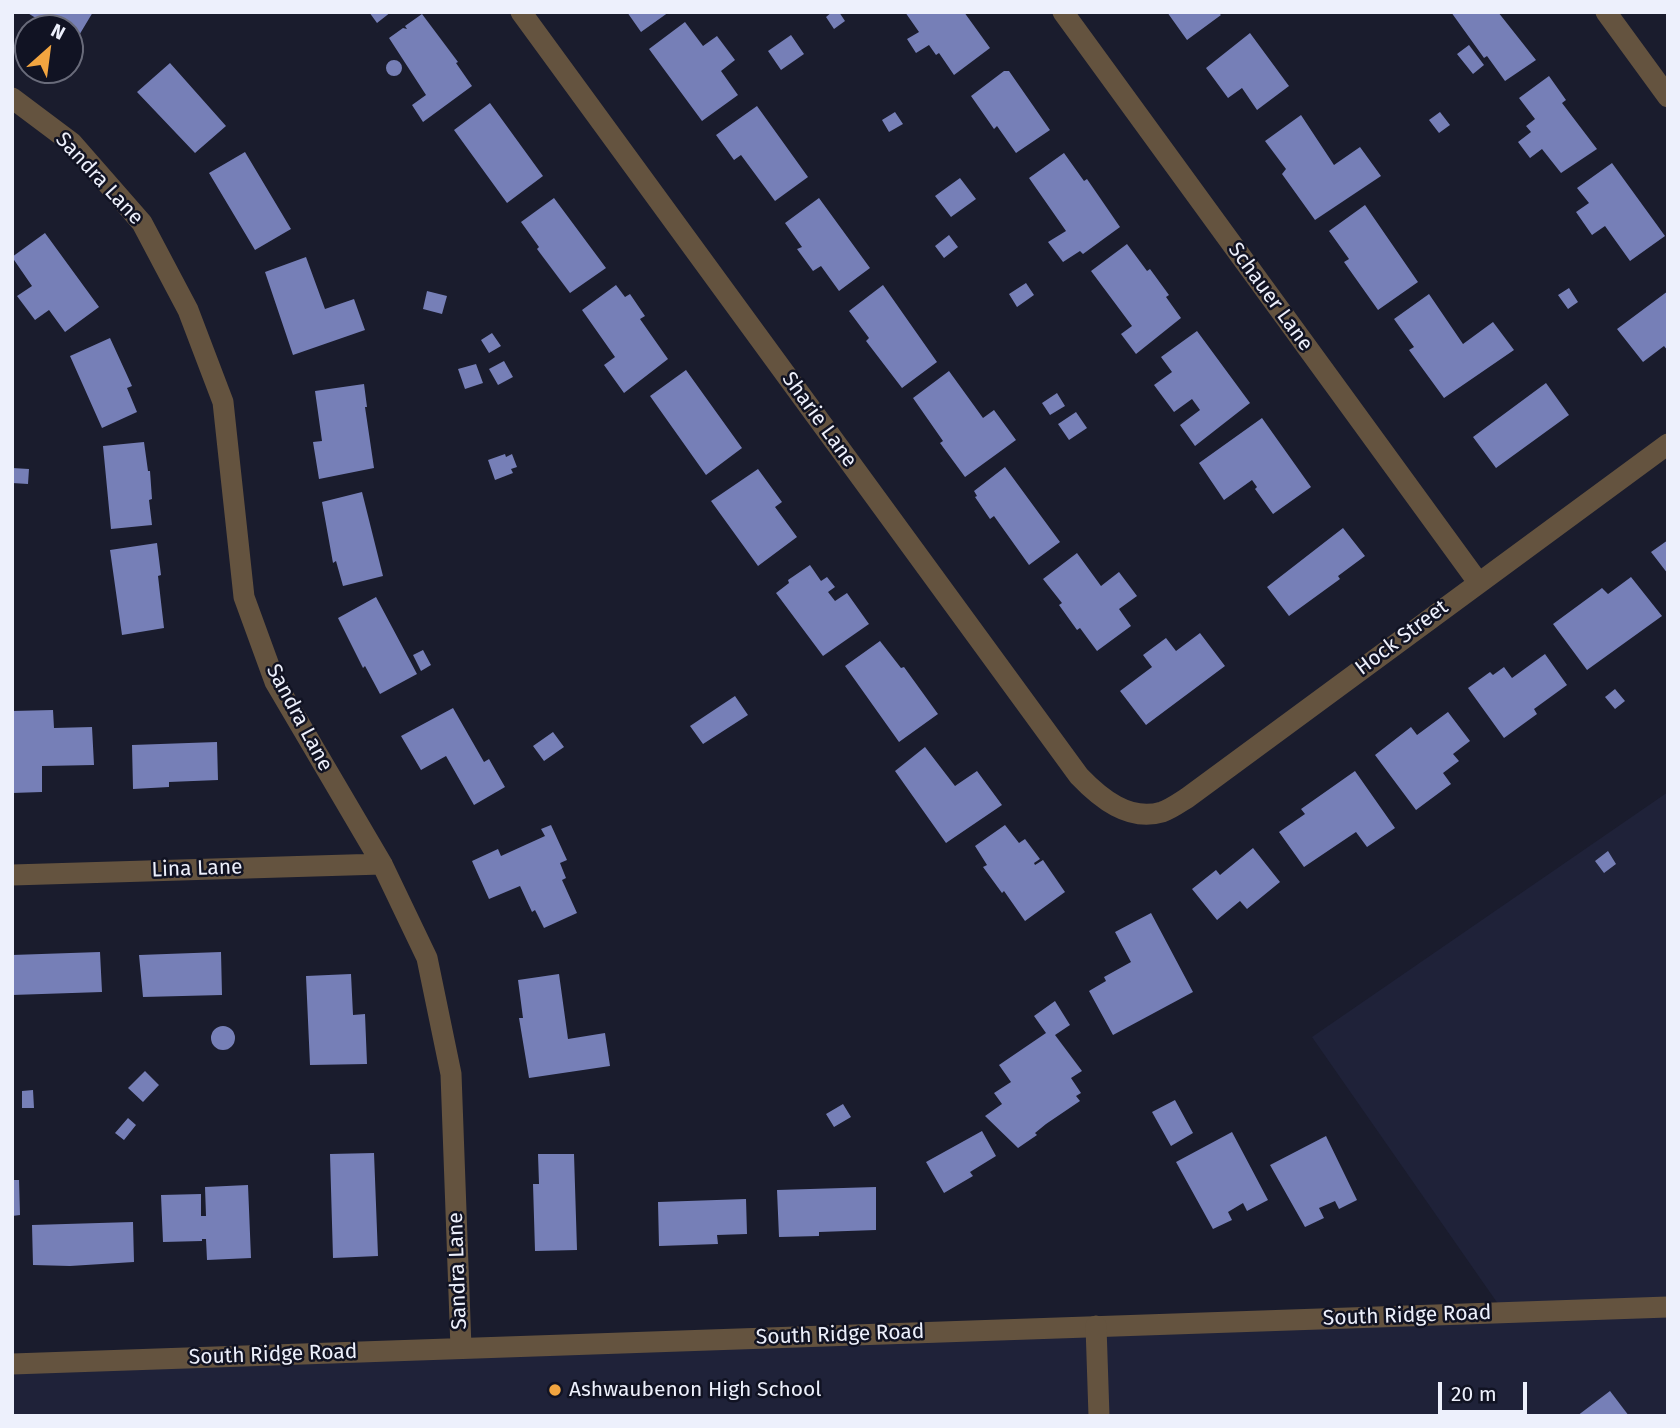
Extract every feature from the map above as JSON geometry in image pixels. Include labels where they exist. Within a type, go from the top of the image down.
[{"type":"street","name":"Sharie Lane","points":[[521,12],[1079,776],[1112,804],[1131,812]]},
{"type":"street","name":"Schauer Lane","points":[[1063,12],[1478,582]]},
{"type":"street","points":[[1606,12],[1668,97]]},
{"type":"street","name":"Sandra Lane","points":[[12,98],[72,143],[142,223],[188,310],[223,402],[244,597],[275,682],[382,864],[426,958],[451,1074],[461,1348]]},
{"type":"street","name":"Hock Street","points":[[1131,812],[1146,816],[1165,811],[1186,798],[1668,444]]},
{"type":"street","name":"Lina Lane","points":[[12,875],[382,864]]},
{"type":"street","name":"South Ridge Road","points":[[12,1364],[1668,1307]]},
{"type":"street","points":[[1096,1326],[1099,1416]]},
{"type":"shaded area","points":[[1668,792],[1668,1416],[12,1416],[12,1364],[1503,1311],[1312,1037]]},
{"type":"building","points":[[26,12],[93,12],[84,27],[84,14]]},
{"type":"building","points":[[369,12],[391,12],[377,23]]},
{"type":"building","points":[[627,12],[669,12],[641,32]]},
{"type":"building","points":[[832,12],[839,12],[845,21],[834,29],[826,17]]},
{"type":"building","points":[[905,12],[964,12],[990,48],[954,75],[939,53],[936,55],[929,45],[916,53],[907,39],[919,32]]},
{"type":"building","points":[[1167,12],[1218,12],[1221,15],[1187,40]]},
{"type":"building","points":[[1451,12],[1498,12],[1536,60],[1505,81],[1487,56],[1484,58]]},
{"type":"building","points":[[422,14],[458,62],[456,63],[472,86],[423,122],[412,105],[426,95],[389,38],[403,28],[407,29],[405,26]]},
{"type":"building","points":[[685,22],[703,46],[717,36],[735,60],[721,71],[738,95],[702,121],[649,49]]},
{"type":"building","points":[[1250,33],[1289,86],[1257,110],[1242,88],[1228,98],[1206,68]]},
{"type":"building","points":[[791,35],[804,54],[781,70],[768,51]]},
{"type":"building","points":[[1469,45],[1484,65],[1473,74],[1457,54]]},
{"type":"building","points":[[394,60],[402,68],[394,76],[386,68]]},
{"type":"building","points":[[170,63],[226,126],[195,153],[137,92]]},
{"type":"building","points":[[1004,71],[1009,71],[1050,130],[1016,153],[997,126],[994,129],[971,96]]},
{"type":"building","points":[[1549,76],[1566,100],[1562,103],[1597,149],[1561,173],[1542,149],[1530,158],[1518,142],[1531,132],[1526,126],[1535,119],[1519,98]]},
{"type":"building","points":[[490,103],[543,176],[507,203],[454,130]]},
{"type":"building","points":[[757,106],[808,177],[775,201],[741,155],[734,160],[716,135]]},
{"type":"building","points":[[895,112],[903,124],[889,132],[882,120]]},
{"type":"building","points":[[1440,112],[1450,125],[1439,133],[1429,120]]},
{"type":"building","points":[[1301,115],[1334,165],[1360,147],[1381,176],[1315,220],[1282,174],[1286,169],[1265,141]]},
{"type":"building","points":[[245,152],[291,229],[255,250],[209,173]]},
{"type":"building","points":[[1064,153],[1084,181],[1087,179],[1120,227],[1083,254],[1080,251],[1063,262],[1048,242],[1066,231],[1029,178]]},
{"type":"building","points":[[1612,163],[1665,236],[1630,261],[1605,226],[1592,235],[1576,212],[1589,203],[1577,188]]},
{"type":"building","points":[[960,178],[976,199],[951,217],[935,196]]},
{"type":"building","points":[[554,198],[606,268],[570,293],[537,249],[539,247],[521,222]]},
{"type":"building","points":[[819,198],[870,268],[839,291],[821,266],[813,271],[797,249],[802,247],[785,223]]},
{"type":"building","points":[[1365,205],[1418,282],[1378,310],[1344,262],[1349,259],[1329,231]]},
{"type":"building","points":[[45,233],[99,307],[65,332],[49,310],[35,320],[17,296],[32,286],[12,257]]},
{"type":"building","points":[[949,235],[958,247],[944,258],[935,246]]},
{"type":"building","points":[[1127,244],[1169,295],[1166,297],[1181,318],[1136,354],[1121,334],[1132,326],[1091,271]]},
{"type":"building","points":[[306,257],[325,309],[354,299],[365,330],[293,355],[265,272]]},
{"type":"building","points":[[1026,283],[1034,295],[1017,307],[1009,294]]},
{"type":"building","points":[[616,285],[625,297],[630,294],[645,316],[640,319],[668,359],[624,393],[604,365],[615,357],[582,310]]},
{"type":"building","points":[[883,285],[937,362],[902,388],[866,341],[869,338],[849,311]]},
{"type":"building","points":[[1569,288],[1578,302],[1568,309],[1558,295]]},
{"type":"building","points":[[427,291],[447,296],[442,314],[423,309]]},
{"type":"building","points":[[1668,291],[1668,351],[1664,346],[1643,362],[1617,329]]},
{"type":"building","points":[[1429,294],[1463,344],[1493,322],[1514,350],[1444,398],[1409,350],[1414,347],[1394,319]]},
{"type":"building","points":[[1197,331],[1250,403],[1195,446],[1180,425],[1200,410],[1192,399],[1174,412],[1154,385],[1172,372],[1161,357]]},
{"type":"building","points":[[492,333],[501,346],[489,353],[481,340]]},
{"type":"building","points":[[110,338],[132,386],[127,388],[137,412],[102,428],[70,356]]},
{"type":"building","points":[[504,361],[513,377],[498,385],[489,369]]},
{"type":"building","points":[[476,364],[483,383],[465,389],[458,369]]},
{"type":"building","points":[[686,370],[742,448],[706,475],[650,396]]},
{"type":"building","points":[[949,371],[983,418],[994,410],[1016,440],[965,477],[940,443],[943,441],[913,398]]},
{"type":"building","points":[[1546,383],[1569,415],[1496,468],[1473,437]]},
{"type":"building","points":[[364,384],[374,468],[319,479],[313,442],[322,441],[315,391]]},
{"type":"building","points":[[1057,393],[1065,406],[1050,415],[1042,403]]},
{"type":"building","points":[[1076,412],[1087,428],[1069,440],[1058,424]]},
{"type":"building","points":[[1262,418],[1311,487],[1273,514],[1255,489],[1257,487],[1252,480],[1224,500],[1199,463]]},
{"type":"building","points":[[144,442],[150,471],[152,525],[111,529],[103,446]]},
{"type":"building","points":[[505,454],[506,457],[512,454],[517,467],[511,469],[513,473],[495,480],[488,460]]},
{"type":"building","points":[[1005,467],[1060,542],[1029,565],[994,516],[990,519],[975,497],[977,496],[974,491]]},
{"type":"building","points":[[12,468],[29,469],[28,484],[12,483]]},
{"type":"building","points":[[758,469],[782,502],[775,507],[797,537],[758,566],[711,501]]},
{"type":"building","points":[[362,492],[383,576],[343,586],[336,561],[333,563],[322,502]]},
{"type":"building","points":[[1343,528],[1365,556],[1338,576],[1340,579],[1289,616],[1267,587]]},
{"type":"building","points":[[1668,540],[1668,574],[1651,552]]},
{"type":"building","points":[[157,543],[164,628],[122,635],[110,550]]},
{"type":"building","points":[[1077,553],[1101,586],[1119,572],[1137,596],[1119,609],[1131,626],[1097,651],[1080,628],[1077,630],[1059,605],[1062,603],[1043,579]]},
{"type":"building","points":[[810,565],[821,581],[827,577],[835,587],[828,592],[835,601],[847,593],[869,624],[823,656],[776,593],[789,583],[788,580]]},
{"type":"building","points":[[1631,577],[1662,616],[1587,670],[1553,624],[1602,588],[1608,594]]},
{"type":"building","points":[[376,597],[417,674],[380,694],[365,666],[363,668],[338,618]]},
{"type":"building","points":[[1200,633],[1225,666],[1146,725],[1120,691],[1152,667],[1143,655],[1166,638],[1176,651]]},
{"type":"building","points":[[880,641],[901,668],[904,667],[938,714],[899,742],[845,666]]},
{"type":"building","points":[[423,650],[431,665],[421,671],[413,655]]},
{"type":"building","points":[[1545,654],[1567,685],[1534,709],[1537,714],[1504,738],[1468,688],[1490,672],[1493,675],[1504,667],[1512,678]]},
{"type":"building","points":[[1615,689],[1625,701],[1615,709],[1605,697]]},
{"type":"building","points":[[735,696],[748,715],[703,744],[690,726]]},
{"type":"building","points":[[453,708],[484,762],[489,759],[505,787],[474,805],[446,756],[421,770],[401,736]]},
{"type":"building","points":[[53,710],[54,728],[92,727],[94,765],[42,766],[42,792],[12,793],[12,711]]},
{"type":"building","points":[[1448,712],[1470,741],[1453,754],[1459,761],[1443,773],[1451,784],[1416,810],[1375,755],[1411,727],[1417,735]]},
{"type":"building","points":[[553,732],[564,747],[544,761],[533,746]]},
{"type":"building","points":[[217,742],[218,780],[169,782],[169,787],[133,789],[132,745]]},
{"type":"building","points":[[925,747],[955,786],[977,771],[1002,805],[946,843],[895,771]]},
{"type":"building","points":[[1355,771],[1395,828],[1367,847],[1356,832],[1304,867],[1279,832],[1305,814],[1301,809]]},
{"type":"building","points":[[551,825],[567,860],[560,863],[566,878],[562,880],[577,913],[544,928],[535,910],[532,912],[520,886],[489,899],[472,861],[498,849],[501,856],[545,836],[541,829]]},
{"type":"building","points":[[1005,825],[1019,843],[1025,839],[1040,859],[1035,865],[1043,860],[1065,892],[1025,921],[983,867],[987,865],[975,846]]},
{"type":"building","points":[[1253,848],[1280,882],[1247,909],[1240,901],[1217,920],[1192,889],[1216,870],[1220,875]]},
{"type":"building","points":[[1608,851],[1616,864],[1604,873],[1595,861]]},
{"type":"building","points":[[1151,913],[1193,992],[1113,1035],[1089,991],[1106,981],[1104,977],[1131,962],[1115,932]]},
{"type":"building","points":[[100,952],[102,992],[12,995],[12,955]]},
{"type":"building","points":[[221,952],[222,995],[143,997],[139,955]]},
{"type":"building","points":[[351,974],[353,1015],[365,1014],[367,1064],[310,1065],[306,976]]},
{"type":"building","points":[[559,974],[568,1039],[605,1033],[610,1066],[529,1078],[519,1018],[523,1018],[518,980]]},
{"type":"building","points":[[1055,1001],[1070,1025],[1055,1035],[1082,1071],[1071,1078],[1081,1093],[1076,1096],[1080,1101],[1046,1124],[1035,1133],[1037,1135],[1018,1148],[985,1116],[1002,1104],[994,1093],[1011,1082],[999,1065],[1046,1033],[1034,1016]]},
{"type":"building","points":[[223,1026],[232,1029],[235,1038],[232,1047],[223,1050],[214,1047],[211,1038],[214,1029]]},
{"type":"building","points":[[145,1071],[159,1085],[143,1102],[128,1088]]},
{"type":"building","points":[[33,1090],[34,1108],[22,1108],[22,1091]]},
{"type":"building","points":[[1175,1100],[1193,1133],[1171,1146],[1152,1112]]},
{"type":"building","points":[[843,1104],[851,1117],[834,1127],[826,1114]]},
{"type":"building","points":[[128,1118],[136,1125],[124,1140],[115,1133]]},
{"type":"building","points":[[982,1131],[996,1156],[970,1172],[973,1176],[944,1193],[926,1162]]},
{"type":"building","points":[[1232,1132],[1268,1200],[1247,1211],[1243,1203],[1228,1212],[1232,1220],[1213,1229],[1176,1162]]},
{"type":"building","points":[[1326,1136],[1357,1200],[1339,1209],[1335,1201],[1319,1208],[1324,1218],[1305,1227],[1270,1165]]},
{"type":"building","points":[[374,1153],[378,1256],[333,1258],[330,1154]]},
{"type":"building","points":[[538,1154],[574,1154],[577,1250],[535,1251],[533,1184],[539,1184]]},
{"type":"building","points":[[12,1180],[19,1180],[20,1215],[12,1216]]},
{"type":"building","points":[[248,1185],[251,1258],[207,1260],[206,1239],[163,1242],[161,1195],[201,1194],[201,1216],[206,1216],[205,1187]]},
{"type":"building","points":[[876,1187],[876,1230],[819,1232],[819,1236],[779,1237],[777,1190]]},
{"type":"building","points":[[746,1199],[747,1234],[717,1235],[718,1244],[659,1246],[658,1202]]},
{"type":"building","points":[[133,1222],[134,1262],[33,1265],[32,1225]]},
{"type":"building","points":[[1610,1391],[1629,1416],[1577,1416]]},
{"type":"place","name":"Ashwaubenon High School","points":[[555,1390]]}]
